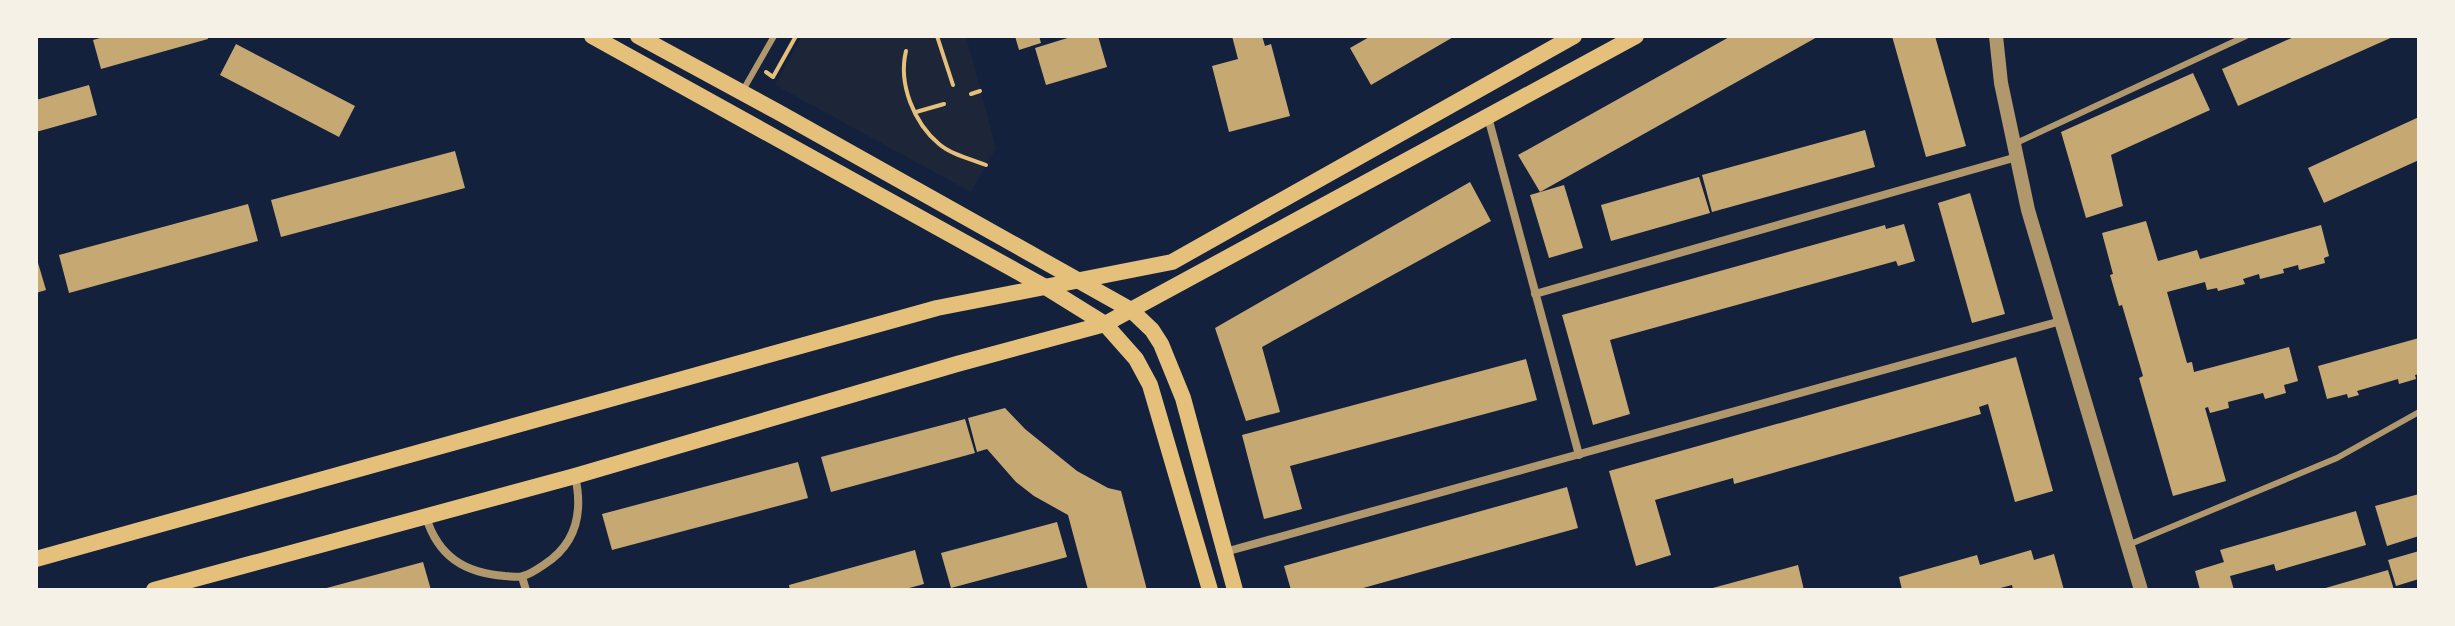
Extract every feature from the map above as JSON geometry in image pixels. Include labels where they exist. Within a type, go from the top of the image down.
[{"type":"main road","points":[[592,36],[1047,288],[1105,324],[1136,359],[1150,385],[1210,590]]},
{"type":"main road","points":[[638,36],[1131,310],[1152,330],[1173,370],[1235,590]]},
{"type":"main road","points":[[36,559],[937,308],[1172,262],[1574,36]]},
{"type":"main road","points":[[154,590],[575,476],[1105,324],[1636,36]]},
{"type":"street","points":[[1996,36],[2001,83],[2028,210],[2141,590]]},
{"type":"street","points":[[1487,116],[1579,455]]},
{"type":"street","points":[[1535,294],[2016,151]]},
{"type":"street","points":[[1224,552],[2061,321]]},
{"type":"street","points":[[426,516],[445,554],[485,574],[522,577],[555,558],[572,534],[579,510],[575,476]]},
{"type":"street","points":[[522,577],[526,590]]},
{"type":"lane","points":[[742,92],[774,36]]},
{"type":"lane","points":[[2016,151],[2246,36]]},
{"type":"lane","points":[[2128,545],[2337,458],[2419,412]]},
{"type":"path","points":[[757,67],[773,77],[796,36]]},
{"type":"path","points":[[937,36],[953,85]]},
{"type":"path","points":[[906,51],[905,73],[914,112],[940,145],[956,155],[986,165]]},
{"type":"path","points":[[971,94],[980,91]]},
{"type":"path","points":[[914,112],[944,104]]},
{"type":"shaded area","points":[[802,36],[966,36],[996,148],[971,192],[775,85]]},
{"type":"building","points":[[107,36],[207,36],[208,39],[101,69],[93,40]]},
{"type":"building","points":[[1015,36],[1039,36],[1041,43],[1019,50]]},
{"type":"building","points":[[1074,36],[1098,36],[1107,67],[1046,85],[1035,48]]},
{"type":"building","points":[[1232,36],[1262,36],[1265,46],[1271,44],[1290,116],[1229,132],[1212,66],[1238,59]]},
{"type":"building","points":[[1371,36],[1455,36],[1371,85],[1350,48]]},
{"type":"building","points":[[1731,36],[1819,36],[1540,192],[1518,155]]},
{"type":"building","points":[[1892,36],[1935,36],[1966,146],[1926,157]]},
{"type":"building","points":[[2296,36],[2395,36],[2238,106],[2222,69]]},
{"type":"building","points":[[236,44],[355,106],[339,137],[220,75]]},
{"type":"building","points":[[2193,73],[2210,110],[2111,155],[2123,206],[2086,218],[2061,132]]},
{"type":"building","points":[[89,85],[97,115],[36,132],[36,100]]},
{"type":"building","points":[[2419,117],[2419,160],[2324,203],[2308,168]]},
{"type":"building","points":[[1865,130],[1875,167],[1712,212],[1702,175]]},
{"type":"building","points":[[455,151],[465,188],[281,237],[271,200]]},
{"type":"building","points":[[1699,177],[1710,213],[1611,241],[1601,205]]},
{"type":"building","points":[[1470,182],[1491,221],[1262,347],[1280,412],[1246,421],[1215,328]]},
{"type":"building","points":[[1564,185],[1583,248],[1549,258],[1530,195]]},
{"type":"building","points":[[1970,193],[2005,314],[1972,323],[1938,203]]},
{"type":"building","points":[[248,204],[258,241],[69,293],[59,255]]},
{"type":"building","points":[[2146,221],[2158,261],[2197,250],[2200,259],[2321,225],[2329,256],[2324,258],[2325,263],[2299,270],[2298,265],[2283,269],[2284,273],[2260,279],[2259,274],[2243,279],[2245,284],[2218,291],[2217,288],[2207,290],[2205,282],[2167,292],[2187,363],[2192,362],[2194,372],[2289,347],[2298,381],[2284,385],[2286,393],[2265,399],[2263,393],[2228,402],[2229,408],[2210,413],[2208,407],[2205,408],[2226,481],[2173,496],[2139,378],[2143,376],[2110,275],[2113,274],[2102,233]]},
{"type":"building","points":[[1904,224],[1915,261],[1898,266],[1896,261],[1610,340],[1630,414],[1593,425],[1562,315],[1885,225],[1886,229]]},
{"type":"building","points":[[36,256],[46,290],[36,293]]},
{"type":"building","points":[[2419,338],[2419,374],[2415,375],[2416,379],[2399,384],[2398,379],[2357,391],[2359,395],[2348,398],[2347,394],[2327,399],[2318,366]]},
{"type":"building","points":[[2016,357],[2053,491],[2015,502],[1988,404],[1979,407],[1981,414],[1734,484],[1733,478],[1655,500],[1671,555],[1636,566],[1609,471]]},
{"type":"building","points":[[1526,359],[1537,400],[1290,466],[1302,509],[1264,519],[1242,435]]},
{"type":"building","points":[[1005,408],[1025,429],[1077,471],[1108,488],[1121,491],[1147,590],[1088,590],[1068,515],[1016,482],[987,449],[977,452],[968,418]]},
{"type":"building","points":[[965,419],[975,453],[831,492],[821,457]]},
{"type":"building","points":[[798,462],[808,498],[612,550],[602,514]]},
{"type":"building","points":[[1567,487],[1578,528],[1356,590],[1291,590],[1284,566]]},
{"type":"building","points":[[2419,494],[2419,536],[2387,546],[2375,506]]},
{"type":"building","points":[[2356,511],[2366,545],[2276,571],[2274,564],[2230,576],[2234,590],[2200,590],[2195,571],[2224,562],[2220,550]]},
{"type":"building","points":[[1057,522],[1067,557],[951,588],[941,553]]},
{"type":"building","points":[[915,550],[924,584],[902,590],[790,590],[789,585]]},
{"type":"building","points":[[2031,550],[2034,560],[2054,554],[2064,590],[2013,590],[2012,585],[1993,590],[1902,590],[1899,577],[1977,555],[1980,565]]},
{"type":"building","points":[[2419,551],[2419,579],[2396,586],[2388,560]]},
{"type":"building","points":[[423,562],[431,590],[323,590],[323,589]]},
{"type":"building","points":[[1798,565],[1804,590],[1709,590],[1709,589]]},
{"type":"building","points":[[2388,570],[2394,590],[2322,590],[2322,589]]}]
